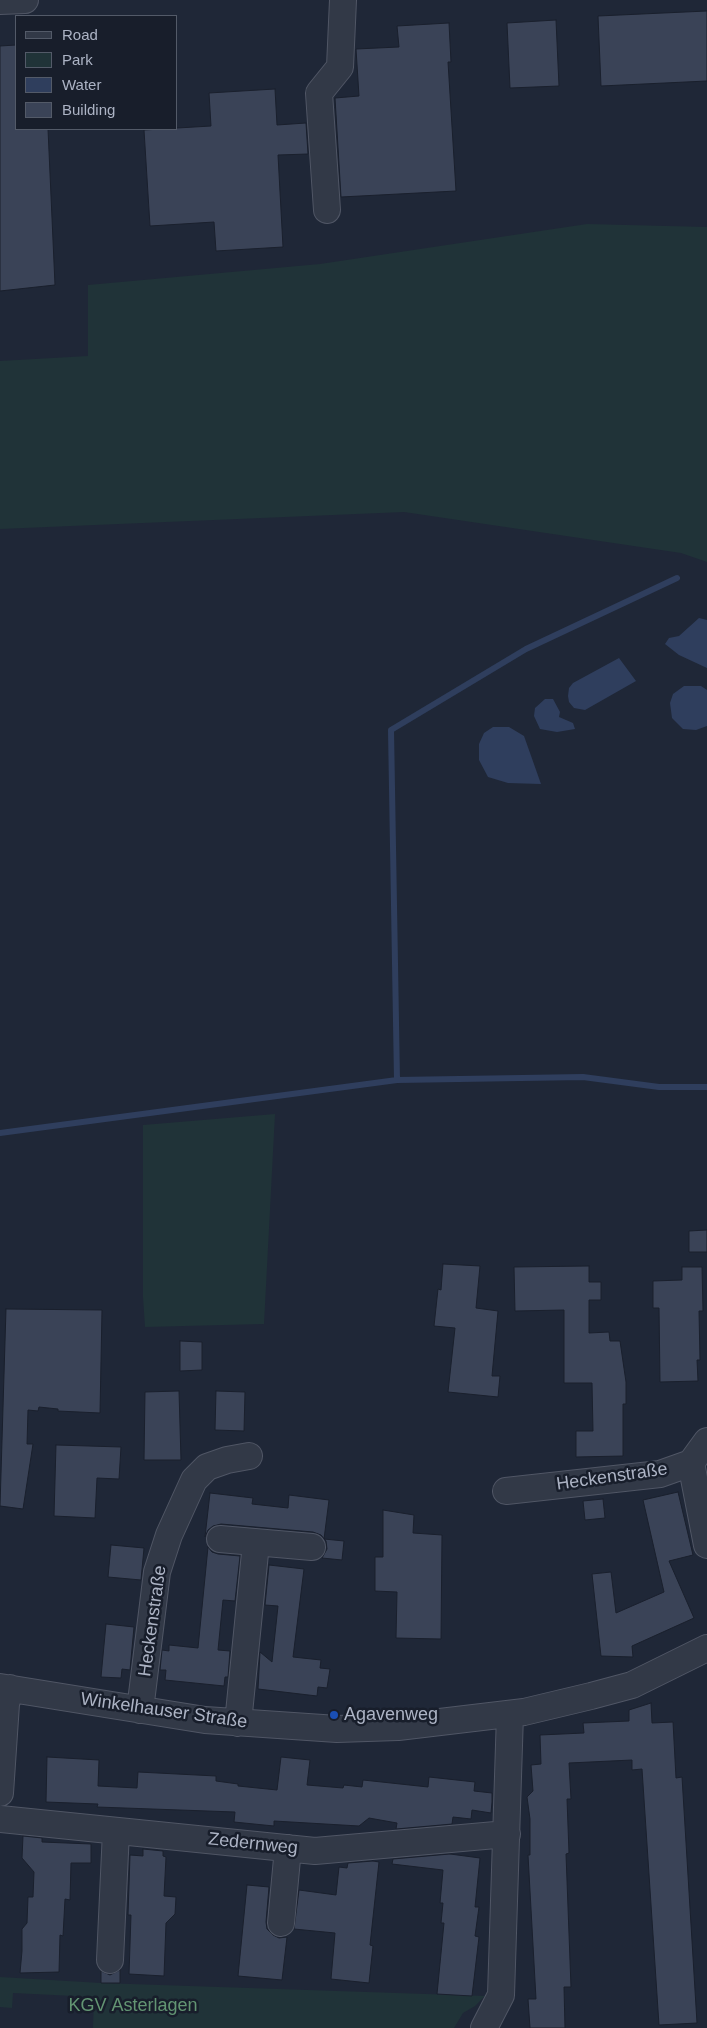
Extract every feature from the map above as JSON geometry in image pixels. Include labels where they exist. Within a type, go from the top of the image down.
[{"type":"street","points":[[0,1],[25,0]]},
{"type":"street","points":[[327,210],[319,92],[340,67],[343,0]]},
{"type":"street","name":"Heckenstraße","points":[[506,1491],[660,1474],[691,1463],[707,1441]]},
{"type":"street","name":"Heckenstraße","points":[[140,1710],[157,1572],[170,1535],[194,1480],[201,1473],[214,1464],[249,1456]]},
{"type":"street","points":[[691,1463],[707,1546]]},
{"type":"street","points":[[220,1539],[312,1547]]},
{"type":"street","points":[[238,1723],[256,1543]]},
{"type":"street","name":"Winkelhauser Straße","points":[[5,1687],[205,1720],[337,1729],[398,1727],[510,1714],[591,1696],[632,1685],[707,1648]]},
{"type":"street","points":[[0,1793],[6,1704],[5,1687]]},
{"type":"street","points":[[484,2028],[501,1995],[510,1714]]},
{"type":"street","name":"Zedernweg","points":[[0,1819],[315,1851],[507,1834]]},
{"type":"street","points":[[110,1960],[116,1831]]},
{"type":"street","points":[[281,1923],[288,1848]]},
{"type":"green space","points":[[587,224],[707,227],[707,562],[681,553],[404,512],[0,529],[0,361],[88,356],[88,285],[320,264]]},
{"type":"green space","points":[[275,1114],[264,1324],[145,1327],[143,1297],[143,1125]]},
{"type":"green space","name":"KGV Asterlagen","points":[[0,1977],[101,1983],[485,1996],[475,2006],[463,2013],[454,2028],[93,2028],[94,1997],[13,1993],[12,2008],[0,2007]]},
{"type":"water","points":[[699,618],[707,620],[707,668],[679,655],[665,644],[669,638],[679,636]]},
{"type":"water","points":[[619,658],[636,681],[585,710],[574,708],[569,702],[568,696],[569,688],[573,683]]},
{"type":"water","points":[[684,686],[701,686],[707,690],[707,726],[696,730],[683,729],[672,718],[670,703],[673,694]]},
{"type":"water","points":[[545,699],[553,699],[560,712],[559,717],[573,723],[575,729],[557,732],[540,729],[534,716],[535,708]]},
{"type":"water","points":[[493,727],[509,727],[524,736],[541,784],[508,783],[488,777],[479,760],[479,744],[484,733]]},
{"type":"building","points":[[707,11],[707,81],[601,86],[598,16]]},
{"type":"building","points":[[556,20],[559,86],[510,88],[507,23]]},
{"type":"building","points":[[449,23],[451,62],[448,62],[456,191],[341,197],[335,98],[359,96],[356,49],[399,47],[397,26]]},
{"type":"building","points":[[15,45],[15,130],[48,130],[55,285],[0,291],[0,46]]},
{"type":"building","points":[[275,89],[277,125],[306,123],[308,154],[278,155],[283,247],[216,251],[214,222],[150,226],[144,130],[178,130],[178,128],[211,126],[209,93]]},
{"type":"building","points":[[707,1230],[707,1252],[689,1252],[689,1231]]},
{"type":"building","points":[[443,1264],[480,1266],[476,1308],[498,1311],[492,1376],[500,1376],[498,1397],[448,1392],[455,1328],[434,1326],[438,1289],[441,1290]]},
{"type":"building","points":[[589,1266],[589,1282],[601,1282],[601,1300],[589,1300],[589,1333],[609,1332],[610,1341],[620,1341],[626,1382],[626,1404],[623,1404],[623,1456],[576,1457],[576,1431],[593,1431],[592,1383],[564,1383],[564,1310],[515,1311],[514,1267]]},
{"type":"building","points":[[682,1267],[702,1267],[703,1311],[699,1311],[700,1360],[697,1360],[698,1381],[660,1382],[659,1308],[653,1308],[653,1281],[682,1280]]},
{"type":"building","points":[[6,1309],[102,1310],[100,1413],[58,1411],[58,1409],[39,1407],[38,1411],[28,1410],[27,1444],[33,1444],[23,1509],[0,1506]]},
{"type":"building","points":[[180,1341],[202,1342],[202,1370],[180,1371]]},
{"type":"building","points":[[179,1391],[181,1460],[144,1460],[145,1392]]},
{"type":"building","points":[[216,1391],[245,1392],[244,1431],[215,1430]]},
{"type":"building","points":[[56,1445],[121,1447],[119,1479],[97,1478],[95,1518],[54,1516]]},
{"type":"building","points":[[678,1492],[693,1555],[669,1561],[694,1618],[632,1646],[633,1657],[601,1656],[592,1574],[611,1572],[616,1613],[664,1592],[643,1500]]},
{"type":"building","points":[[210,1493],[253,1498],[252,1504],[288,1508],[289,1495],[329,1500],[324,1539],[321,1535],[313,1532],[221,1524],[213,1526],[208,1530],[205,1537]]},
{"type":"building","points":[[603,1499],[605,1518],[585,1520],[583,1501]]},
{"type":"building","points":[[383,1510],[414,1515],[413,1533],[442,1535],[441,1639],[396,1638],[397,1592],[375,1591],[375,1557],[383,1557]]},
{"type":"building","points":[[324,1539],[344,1541],[342,1560],[322,1558],[327,1549]]},
{"type":"building","points":[[111,1545],[144,1548],[141,1580],[108,1577]]},
{"type":"building","points":[[208,1547],[212,1552],[218,1554],[240,1556],[235,1601],[223,1600],[218,1650],[230,1651],[228,1677],[225,1677],[224,1686],[165,1680],[166,1670],[160,1670],[162,1650],[169,1651],[169,1645],[198,1648]]},
{"type":"building","points":[[269,1565],[304,1569],[293,1657],[321,1660],[320,1668],[330,1669],[327,1688],[318,1687],[317,1696],[258,1689],[260,1652],[272,1662],[278,1606],[265,1605]]},
{"type":"building","points":[[106,1624],[134,1627],[130,1670],[122,1669],[121,1678],[101,1677]]},
{"type":"building","points":[[651,1703],[652,1723],[673,1722],[676,1778],[682,1777],[697,2023],[659,2025],[642,1769],[632,1770],[632,1760],[569,1763],[571,1799],[567,1799],[569,1853],[566,1854],[571,1987],[564,1987],[565,2028],[530,2028],[528,1999],[536,1999],[528,1855],[530,1855],[530,1819],[527,1797],[533,1791],[531,1765],[541,1764],[540,1735],[584,1733],[583,1723],[629,1721],[629,1710]]},
{"type":"building","points":[[47,1757],[99,1760],[98,1786],[137,1788],[138,1772],[216,1776],[216,1781],[238,1784],[238,1786],[277,1790],[281,1757],[310,1760],[307,1785],[343,1788],[344,1785],[362,1787],[363,1780],[428,1787],[429,1777],[475,1782],[474,1791],[492,1793],[491,1813],[472,1810],[471,1819],[453,1817],[452,1824],[396,1829],[397,1823],[369,1818],[359,1826],[274,1821],[274,1826],[234,1822],[235,1812],[97,1807],[98,1804],[46,1802]]},
{"type":"building","points":[[23,1836],[42,1838],[42,1842],[91,1844],[91,1863],[71,1863],[70,1900],[65,1899],[63,1936],[60,1935],[59,1972],[20,1973],[22,1929],[27,1923],[28,1897],[33,1897],[34,1872],[22,1858]]},
{"type":"building","points":[[143,1849],[163,1851],[163,1856],[166,1857],[164,1896],[176,1897],[175,1914],[166,1923],[164,1976],[129,1974],[131,1915],[128,1915],[130,1855],[143,1856]]},
{"type":"building","points":[[450,1854],[480,1858],[475,1907],[479,1907],[475,1936],[479,1937],[472,1996],[437,1994],[444,1923],[441,1923],[443,1903],[440,1903],[443,1870],[392,1864],[393,1859]]},
{"type":"building","points":[[379,1862],[370,1945],[373,1946],[369,1983],[331,1979],[335,1933],[294,1929],[299,1890],[336,1895],[339,1867],[347,1868],[348,1863]]},
{"type":"building","points":[[247,1885],[269,1887],[267,1929],[279,1938],[287,1937],[282,1980],[238,1976]]},
{"type":"building","points":[[120,1970],[120,1983],[101,1983],[101,1971],[110,1975]]},
{"type":"waterway","points":[[397,1080],[391,730],[526,649],[677,578]]},
{"type":"waterway","points":[[0,1133],[397,1080],[583,1077],[659,1087],[707,1087]]},
{"type":"place","name":"Agavenweg","points":[[334,1715]]}]
